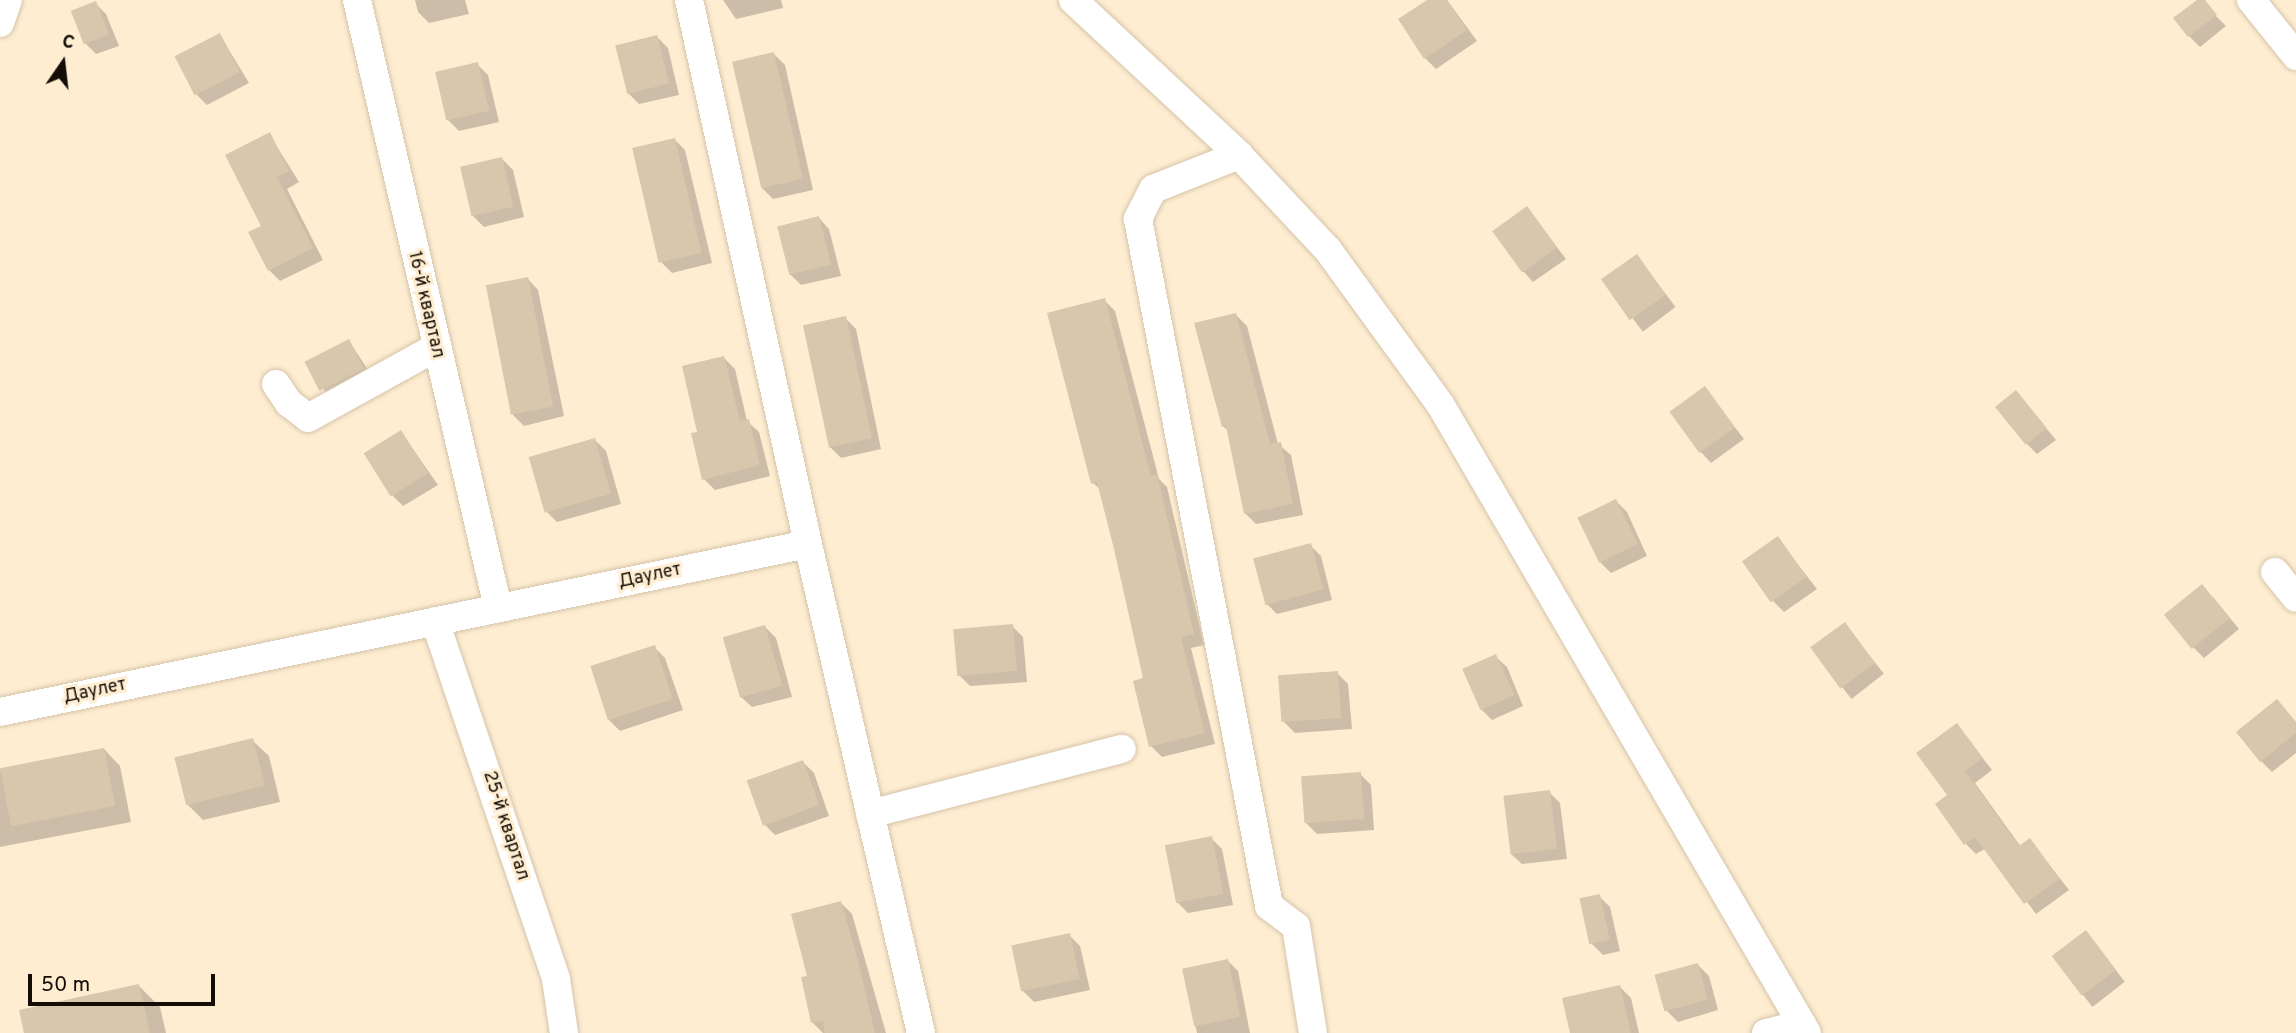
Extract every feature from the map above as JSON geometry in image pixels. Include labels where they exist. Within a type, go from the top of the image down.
[{"type":"street","points":[[0,23],[8,0]]},
{"type":"street","name":"16-й квартал","points":[[357,0],[435,348],[498,608]]},
{"type":"street","points":[[689,0],[808,544],[921,1033]]},
{"type":"street","points":[[1073,0],[1239,155],[1328,250],[1440,404],[1805,1029],[1766,1033]]},
{"type":"street","points":[[2251,0],[2296,56]]},
{"type":"street","points":[[1239,155],[1153,189],[1138,219],[1269,906],[1296,926],[1313,1033]]},
{"type":"street","points":[[276,384],[289,403],[308,418],[435,348]]},
{"type":"street","name":"Даулет","points":[[0,712],[808,544]]},
{"type":"street","points":[[2275,572],[2296,598]]},
{"type":"street","name":"25-й квартал","points":[[435,621],[556,979],[564,1033]]},
{"type":"street","points":[[870,814],[1122,749]]},
{"type":"building","points":[[1427,0],[1447,0],[1467,30],[1424,59],[1398,19]]},
{"type":"building","points":[[2197,0],[2205,0],[2217,15],[2188,37],[2173,18]]},
{"type":"building","points":[[96,1],[109,35],[84,44],[71,11]]},
{"type":"building","points":[[220,33],[240,72],[195,95],[175,56]]},
{"type":"building","points":[[657,35],[669,84],[627,94],[615,45]]},
{"type":"building","points":[[774,52],[803,179],[761,188],[732,62]]},
{"type":"building","points":[[478,62],[489,111],[446,121],[435,72]]},
{"type":"building","points":[[270,132],[289,171],[277,177],[313,248],[268,271],[248,232],[261,226],[225,155]]},
{"type":"building","points":[[675,138],[702,253],[659,263],[632,148]]},
{"type":"building","points":[[502,157],[513,207],[472,216],[460,167]]},
{"type":"building","points":[[1527,206],[1557,247],[1522,273],[1492,231]]},
{"type":"building","points":[[819,216],[831,265],[789,275],[777,226]]},
{"type":"building","points":[[1637,254],[1666,295],[1630,320],[1601,279]]},
{"type":"building","points":[[528,277],[553,407],[511,415],[486,285]]},
{"type":"building","points":[[1105,298],[1151,476],[1157,474],[1194,634],[1181,637],[1205,733],[1149,747],[1133,681],[1143,678],[1114,549],[1097,482],[1091,484],[1047,313]]},
{"type":"building","points":[[1236,313],[1270,444],[1281,442],[1293,504],[1244,514],[1226,426],[1222,427],[1194,323]]},
{"type":"building","points":[[846,316],[872,438],[829,447],[803,325]]},
{"type":"building","points":[[349,339],[364,368],[319,391],[304,362]]},
{"type":"building","points":[[724,356],[740,421],[749,419],[760,465],[702,480],[691,433],[697,432],[682,366]]},
{"type":"building","points":[[1705,386],[1735,427],[1699,453],[1669,412]]},
{"type":"building","points":[[2016,390],[2047,428],[2026,445],[1995,407]]},
{"type":"building","points":[[401,430],[428,473],[391,497],[364,453]]},
{"type":"building","points":[[595,438],[611,494],[545,513],[529,457]]},
{"type":"building","points":[[1616,499],[1638,544],[1599,563],[1577,518]]},
{"type":"building","points":[[1778,536],[1807,577],[1771,602],[1742,561]]},
{"type":"building","points":[[1311,543],[1323,589],[1265,605],[1253,559]]},
{"type":"building","points":[[2202,584],[2230,618],[2192,649],[2164,615]]},
{"type":"building","points":[[1845,622],[1875,663],[1840,689],[1810,647]]},
{"type":"building","points":[[1013,624],[1017,671],[957,676],[953,629]]},
{"type":"building","points":[[765,625],[782,686],[740,698],[723,637]]},
{"type":"building","points":[[655,645],[673,699],[608,720],[590,666]]},
{"type":"building","points":[[1496,654],[1514,695],[1481,710],[1462,669]]},
{"type":"building","points":[[1338,671],[1341,718],[1281,722],[1278,675]]},
{"type":"building","points":[[2277,699],[2296,722],[2296,733],[2260,762],[2236,732]]},
{"type":"building","points":[[1957,723],[1983,758],[1965,771],[2019,846],[2030,838],[2060,879],[2024,904],[1975,837],[1964,845],[1935,804],[1947,795],[1916,753]]},
{"type":"building","points":[[253,738],[265,786],[186,805],[174,758]]},
{"type":"building","points":[[104,748],[115,806],[11,826],[0,768]]},
{"type":"building","points":[[803,760],[819,805],[763,826],[747,781]]},
{"type":"building","points":[[1361,772],[1364,819],[1304,823],[1301,776]]},
{"type":"building","points":[[1550,790],[1557,849],[1511,854],[1503,796]]},
{"type":"building","points":[[1212,836],[1223,894],[1176,903],[1165,845]]},
{"type":"building","points":[[1600,894],[1610,940],[1589,944],[1579,898]]},
{"type":"building","points":[[841,901],[875,1033],[825,1033],[823,1021],[811,1023],[801,977],[807,976],[791,914]]},
{"type":"building","points":[[2086,930],[2116,970],[2082,996],[2052,956]]},
{"type":"building","points":[[1070,933],[1080,979],[1021,991],[1011,945]]},
{"type":"building","points":[[1228,959],[1240,1017],[1194,1026],[1182,969]]},
{"type":"building","points":[[1698,963],[1708,1000],[1664,1011],[1655,975]]},
{"type":"building","points":[[139,984],[150,1033],[24,1033],[19,1010]]},
{"type":"building","points":[[1620,985],[1631,1033],[1570,1033],[1562,998]]}]
